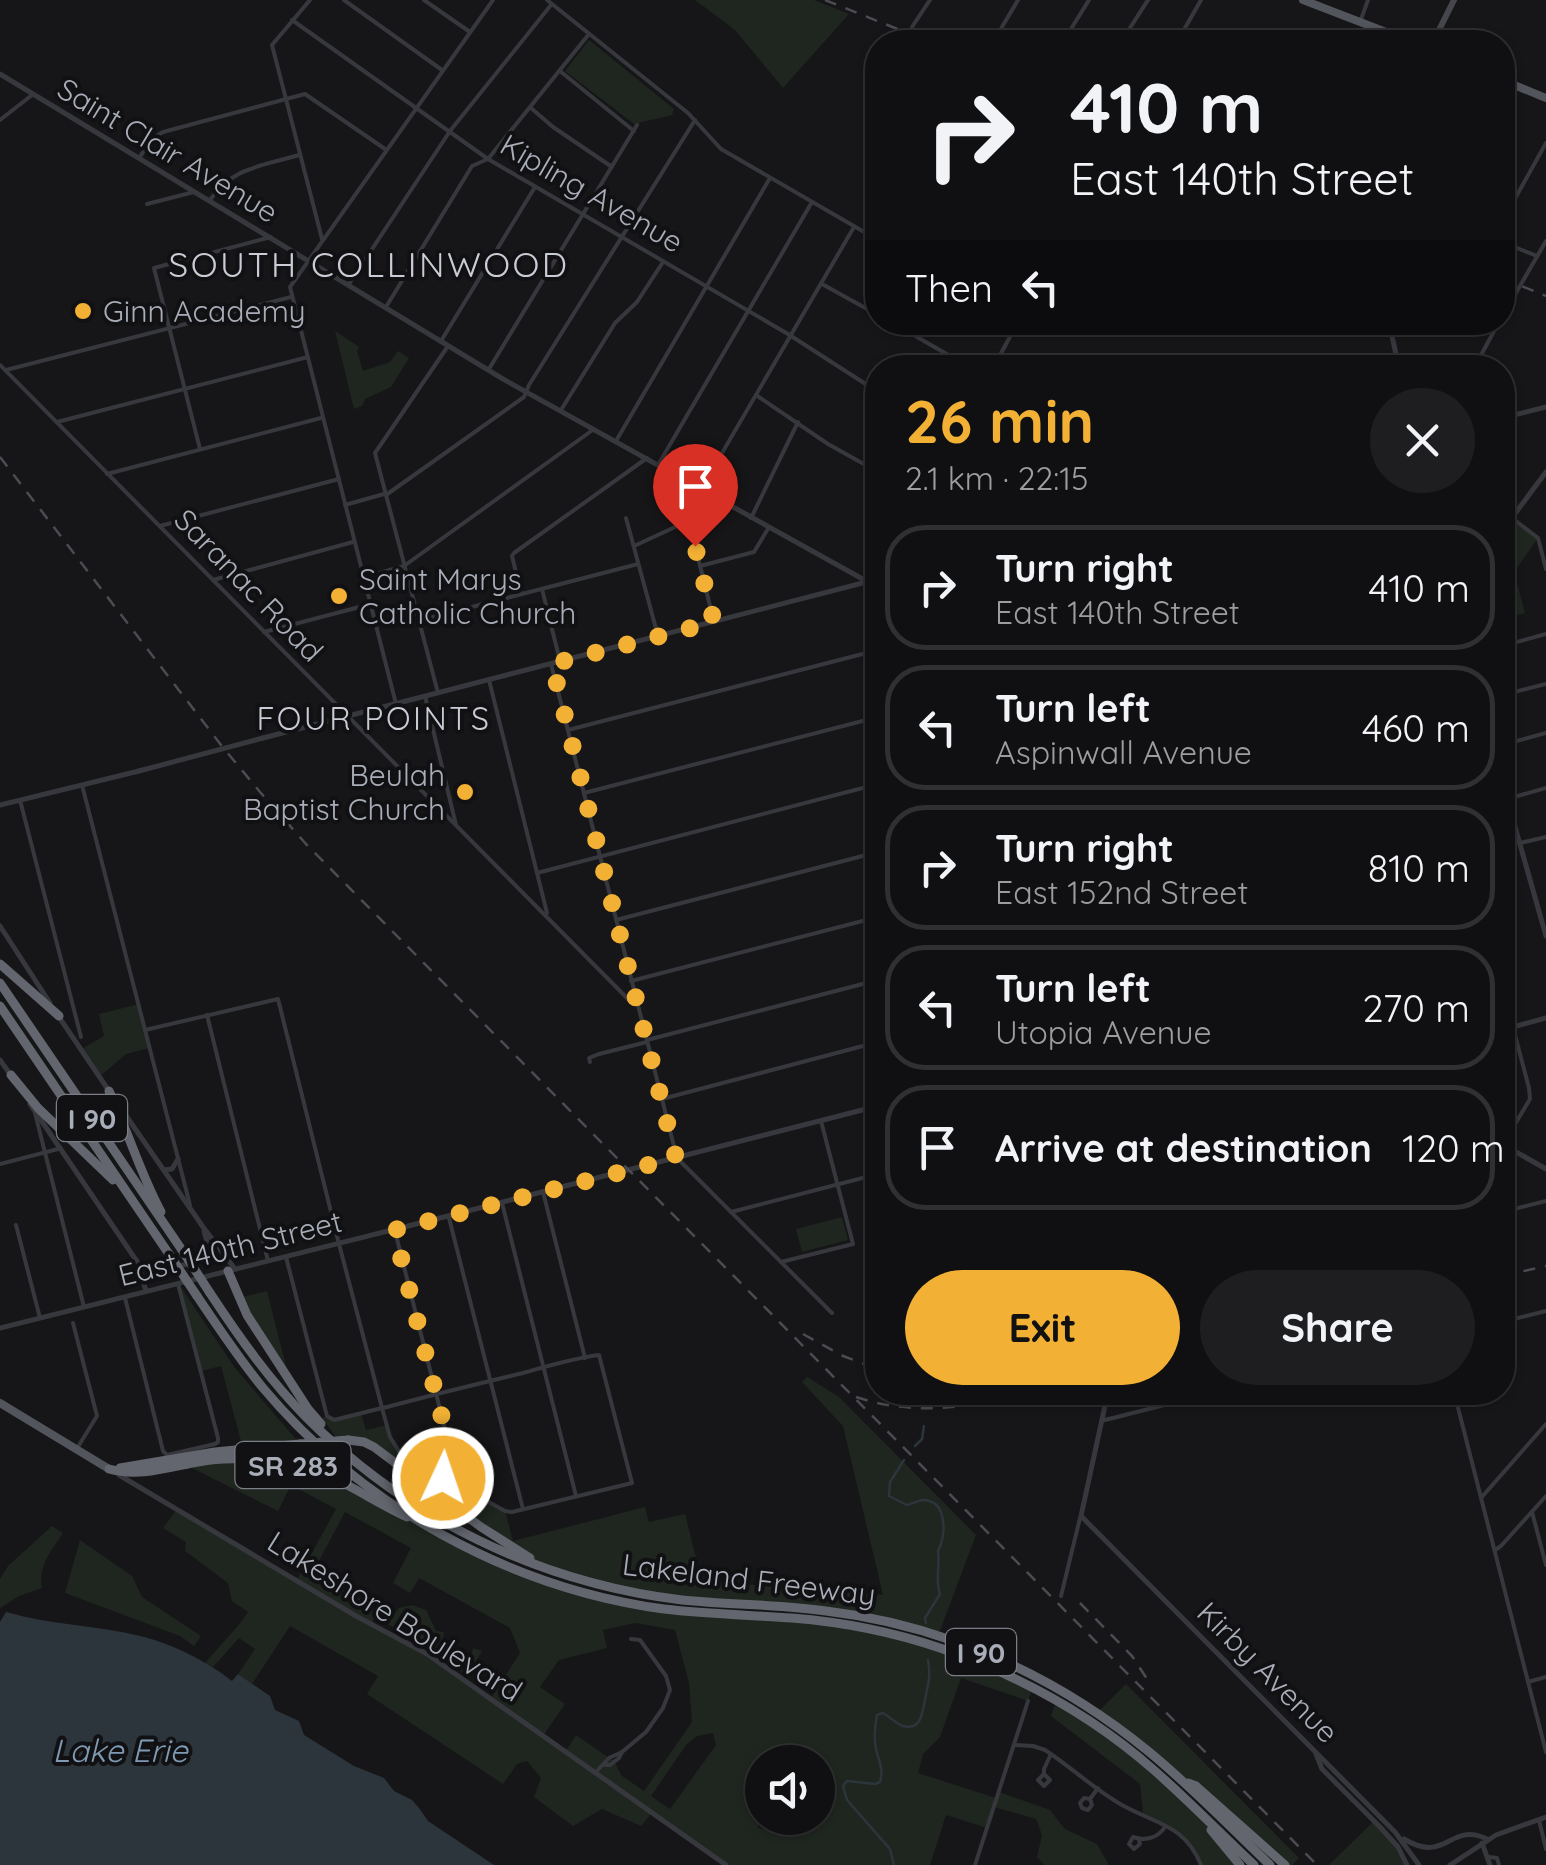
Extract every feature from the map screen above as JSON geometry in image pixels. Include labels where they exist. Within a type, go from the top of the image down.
[{"type":"highway","points":[[0,964],[67,1013]]},
{"type":"highway","name":"Lakeland Freeway","points":[[0,982],[277,1386],[345,1454],[398,1494],[492,1548],[593,1583],[656,1596],[853,1615],[952,1640],[1034,1675],[1076,1699],[1150,1752],[1270,1865]]},
{"type":"highway","name":"Lakeland Freeway","points":[[0,1006],[263,1388],[344,1468],[428,1527],[488,1558],[578,1591],[661,1608],[862,1628],[969,1659],[1076,1712],[1154,1770],[1254,1865]]},
{"type":"highway","points":[[11,1075],[38,1108],[130,1198]]},
{"type":"highway","points":[[110,1091],[144,1179],[184,1254]]},
{"type":"highway","points":[[232,1270],[239,1302],[308,1409],[345,1454]]},
{"type":"highway","name":"SR 283","points":[[108,1469],[215,1452],[348,1440],[364,1442],[501,1540],[554,1572]]},
{"type":"highway","name":"SR 283","points":[[108,1469],[146,1472],[201,1461],[284,1462],[333,1478],[428,1527]]},
{"type":"highway","points":[[136,1483],[146,1472]]},
{"type":"highway","points":[[1181,1780],[1196,1786],[1285,1865]]},
{"type":"highway","points":[[1201,1815],[1240,1865]]},
{"type":"main road","points":[[1303,0],[1381,30]]},
{"type":"main road","points":[[1438,30],[1454,0]]},
{"type":"main road","points":[[1517,86],[1546,98]]},
{"type":"main road","name":"SR 283","points":[[0,1403],[108,1469]]},
{"type":"street","points":[[310,0],[272,45],[322,239]]},
{"type":"street","points":[[344,0],[442,70]]},
{"type":"street","points":[[424,0],[470,32]]},
{"type":"street","points":[[396,704],[290,287],[492,0]]},
{"type":"street","points":[[912,27],[930,0]]},
{"type":"street","points":[[1000,30],[1018,0]]},
{"type":"street","points":[[1071,30],[1090,0]]},
{"type":"street","points":[[1129,30],[1148,0]]},
{"type":"street","points":[[1184,30],[1201,0]]},
{"type":"street","points":[[1360,22],[1368,0]]},
{"type":"street","points":[[349,284],[450,131],[550,2],[695,120],[722,149],[865,233]]},
{"type":"street","name":"Kipling Avenue","points":[[292,20],[488,160],[792,336],[865,384]]},
{"type":"street","points":[[386,308],[472,166],[488,160],[589,34]]},
{"type":"street","points":[[488,370],[636,128],[560,71]]},
{"type":"street","name":"Saint Clair Avenue","points":[[0,74],[488,370],[865,580]]},
{"type":"street","points":[[1515,90],[1517,86]]},
{"type":"street","points":[[139,158],[153,138],[163,132],[304,94],[386,150]]},
{"type":"street","points":[[0,120],[33,95]]},
{"type":"street","points":[[530,107],[612,167]]},
{"type":"street","points":[[345,505],[386,494],[524,397],[695,120]]},
{"type":"street","points":[[1515,199],[1546,143]]},
{"type":"street","points":[[210,200],[229,178],[299,155]]},
{"type":"street","points":[[616,441],[770,178]]},
{"type":"street","points":[[440,340],[535,187]]},
{"type":"street","points":[[147,204],[194,192]]},
{"type":"street","points":[[658,465],[812,202]]},
{"type":"street","points":[[701,490],[854,227]]},
{"type":"street","points":[[200,449],[154,268],[271,237]]},
{"type":"street","points":[[1515,295],[1546,240]]},
{"type":"street","points":[[1515,247],[1537,256]]},
{"type":"street","points":[[561,410],[615,323],[637,302],[664,261]]},
{"type":"street","points":[[822,284],[865,308]]},
{"type":"street","points":[[6,370],[292,296]]},
{"type":"street","points":[[913,335],[949,355]]},
{"type":"street","points":[[438,693],[376,454],[448,346]]},
{"type":"street","points":[[57,422],[308,358]]},
{"type":"street","name":"Saranac Road","points":[[0,365],[637,1004]]},
{"type":"street","points":[[756,395],[865,465]]},
{"type":"street","points":[[1515,415],[1546,407]]},
{"type":"street","points":[[107,474],[323,418]]},
{"type":"street","points":[[751,518],[798,422]]},
{"type":"street","points":[[364,578],[404,566],[594,429]]},
{"type":"street","points":[[522,594],[512,556],[646,458]]},
{"type":"street","points":[[1515,514],[1546,472]]},
{"type":"street","points":[[160,526],[339,479]]},
{"type":"street","points":[[634,546],[724,504]]},
{"type":"street","points":[[626,518],[658,636]]},
{"type":"street","points":[[689,520],[714,622]]},
{"type":"street","points":[[1515,520],[1538,538],[1546,569]]},
{"type":"street","points":[[700,566],[754,552],[769,527]]},
{"type":"street","points":[[213,580],[355,542]]},
{"type":"street","points":[[418,622],[638,564]]},
{"type":"street","points":[[0,806],[865,583]]},
{"type":"street","points":[[542,589],[560,662]]},
{"type":"street","points":[[264,632],[371,604]]},
{"type":"street","points":[[1515,642],[1546,634]]},
{"type":"street","points":[[568,730],[865,653]]},
{"type":"street","points":[[552,664],[676,1158],[832,1313]]},
{"type":"street","points":[[489,680],[548,918]]},
{"type":"street","points":[[1515,692],[1546,684]]},
{"type":"street","points":[[425,696],[456,825]]},
{"type":"street","points":[[584,794],[865,720]]},
{"type":"street","points":[[1515,741],[1546,733]]},
{"type":"street","points":[[82,784],[191,1209]]},
{"type":"street","points":[[537,873],[865,787]]},
{"type":"street","points":[[1515,796],[1546,788]]},
{"type":"street","points":[[20,800],[67,1013],[110,1091],[232,1270]]},
{"type":"street","points":[[1515,826],[1546,936]]},
{"type":"street","points":[[1520,844],[1546,836]]},
{"type":"street","points":[[616,920],[865,855]]},
{"type":"street","points":[[631,981],[865,920]]},
{"type":"street","points":[[0,926],[81,1037]]},
{"type":"street","points":[[590,1062],[589,1058],[599,1054],[865,983]]},
{"type":"street","points":[[145,1030],[278,999],[382,1408],[390,1437],[400,1453],[496,1508],[512,1512],[632,1482],[597,1354],[382,1408],[330,1419],[286,1257]]},
{"type":"street","points":[[206,1015],[268,1261]]},
{"type":"street","points":[[1515,1027],[1546,1018]]},
{"type":"street","points":[[1515,1031],[1530,1099],[1515,1125]]},
{"type":"street","points":[[662,1099],[865,1045]]},
{"type":"street","points":[[0,1060],[138,1263],[146,1291]]},
{"type":"street","name":"East 140th Street","points":[[1,1325],[84,1308],[865,1109]]},
{"type":"street","points":[[34,1110],[84,1308]]},
{"type":"street","points":[[782,1262],[853,1244],[821,1120]]},
{"type":"street","points":[[0,1164],[60,1148]]},
{"type":"street","points":[[1515,1152],[1546,1169]]},
{"type":"street","points":[[164,1170],[172,1169],[178,1159]]},
{"type":"street","points":[[730,1212],[865,1177]]},
{"type":"street","points":[[543,1192],[585,1358]]},
{"type":"street","points":[[1515,1209],[1546,1201]]},
{"type":"street","points":[[502,1202],[576,1496]]},
{"type":"street","points":[[448,1216],[523,1509]]},
{"type":"street","points":[[16,1226],[40,1318]]},
{"type":"street","points":[[138,1263],[162,1272],[196,1261],[206,1250],[203,1226]]},
{"type":"street","points":[[394,1230],[449,1445],[448,1468],[443,1478]]},
{"type":"street","points":[[124,1298],[163,1452],[166,1455],[218,1442],[178,1284]]},
{"type":"street","points":[[1515,1319],[1546,1311]]},
{"type":"street","points":[[74,1323],[97,1416],[78,1451]]},
{"type":"street","points":[[1061,1596],[1105,1405]]},
{"type":"street","points":[[1102,1421],[1165,1405]]},
{"type":"street","points":[[1457,1405],[1546,1752]]},
{"type":"street","points":[[1481,1498],[1546,1424]]},
{"type":"street","name":"Lakeshore Boulevard","points":[[108,1469],[427,1654],[726,1865]]},
{"type":"street","points":[[1495,1550],[1546,1496]]},
{"type":"street","points":[[1532,1511],[1546,1565]]},
{"type":"street","name":"Kirby Avenue","points":[[1081,1516],[1395,1832],[1419,1865]]},
{"type":"street","points":[[595,1773],[604,1765],[610,1766],[638,1741],[654,1722],[670,1690],[666,1676],[640,1640],[631,1639]]},
{"type":"street","points":[[1528,1682],[1546,1678]]},
{"type":"street","points":[[975,1865],[1028,1701]]},
{"type":"street","points":[[1014,1744],[1052,1754],[1122,1806],[1166,1826],[1194,1848],[1202,1865]]},
{"type":"street","points":[[1314,1752],[1322,1769],[1398,1847],[1407,1865]]},
{"type":"street","points":[[1044,1774],[1052,1754]]},
{"type":"street","points":[[1090,1800],[1098,1788]]},
{"type":"street","points":[[1450,1865],[1484,1841],[1542,1818],[1546,1849]]},
{"type":"street","points":[[1139,1840],[1161,1833],[1166,1826]]},
{"type":"street","points":[[1395,1832],[1415,1848],[1426,1851],[1474,1833],[1484,1841],[1490,1865]]},
{"type":"street","points":[[1489,1857],[1497,1858],[1499,1865]]},
{"type":"shaded area","points":[[695,0],[814,0],[849,14],[783,88],[735,30]]},
{"type":"shaded area","points":[[589,40],[674,109],[672,115],[634,124],[565,71]]},
{"type":"shaded area","points":[[335,331],[359,347],[363,371],[390,362],[398,351],[409,358],[391,387],[354,409]]},
{"type":"shaded area","points":[[1515,520],[1538,538],[1515,571]]},
{"type":"shaded area","points":[[1515,576],[1525,613],[1515,616]]},
{"type":"shaded area","points":[[139,1004],[150,1048],[126,1054],[99,1077],[80,1050],[104,1036],[99,1014]]},
{"type":"shaded area","points":[[842,1217],[848,1240],[802,1252],[796,1229]]},
{"type":"shaded area","points":[[178,1283],[235,1368],[300,1444],[243,1449],[221,1366],[201,1371]]},
{"type":"shaded area","points":[[267,1291],[287,1370],[238,1298]]},
{"type":"shaded area","points":[[807,1377],[839,1397],[976,1535],[938,1636],[853,1615],[684,1600],[555,1572],[501,1541],[374,1447],[339,1441],[322,1418],[361,1413],[366,1430],[387,1425],[400,1453],[505,1511],[513,1541],[645,1507],[649,1522],[685,1514],[702,1581],[883,1595],[843,1426],[802,1382]]},
{"type":"shaded area","points":[[224,1459],[313,1471],[522,1572],[638,1604],[796,1619],[910,1639],[1033,1687],[1028,1701],[961,1678],[940,1737],[923,1754],[918,1773],[996,1798],[999,1792],[1050,1810],[1065,1829],[1097,1844],[1109,1865],[1044,1865],[1037,1857],[1042,1835],[1036,1819],[994,1807],[987,1828],[946,1815],[930,1865],[726,1865],[652,1813],[641,1826],[602,1809],[573,1826],[534,1797],[541,1778],[527,1761],[517,1764],[503,1784],[367,1694],[378,1676],[290,1626],[252,1684],[238,1674],[255,1649],[239,1638],[213,1667],[205,1663],[248,1612],[232,1601],[228,1583],[185,1551],[186,1542],[163,1528],[178,1508],[297,1580],[336,1509],[291,1485],[278,1511],[184,1464]],"holes":[[[345,1512],[411,1548],[393,1583],[410,1593],[419,1578],[510,1628],[520,1653],[491,1698],[427,1654],[372,1623],[379,1610],[313,1572]],[[635,1623],[675,1630],[689,1683],[692,1722],[644,1791],[621,1775],[615,1762],[576,1735],[565,1752],[543,1736],[565,1704],[540,1687],[559,1660],[607,1648],[603,1630]],[[713,1733],[716,1745],[670,1809],[651,1796],[686,1745],[697,1736]]]},
{"type":"shaded area","points":[[52,1526],[63,1533],[44,1566],[42,1588],[0,1608],[0,1579],[8,1566]]},
{"type":"shaded area","points":[[80,1540],[132,1576],[142,1597],[201,1636],[194,1646],[180,1636],[65,1593]]},
{"type":"shaded area","points":[[412,1605],[426,1610],[436,1631],[444,1632],[442,1643],[462,1662],[471,1657],[473,1648],[482,1651],[467,1675],[386,1623],[399,1608]]},
{"type":"shaded area","points":[[1126,1684],[1299,1858],[1292,1865],[1285,1865],[1097,1713]]},
{"type":"shaded area","points":[[1056,1701],[1110,1736],[1201,1815],[1240,1865],[1201,1865],[1178,1834],[1143,1814],[1140,1784],[1051,1716]]},
{"type":"shaded area","points":[[1374,1821],[1398,1847],[1407,1865],[1329,1865]]},
{"type":"water","name":"Lake Erie","points":[[6,1612],[140,1636],[188,1654],[232,1681],[238,1674],[270,1696],[275,1710],[299,1721],[304,1735],[354,1766],[384,1778],[394,1791],[412,1800],[428,1821],[494,1865],[0,1865],[0,1622]]},
{"type":"waterway","points":[[915,1446],[922,1439],[924,1426]]},
{"type":"waterway","points":[[904,1460],[890,1482],[889,1496],[907,1505],[923,1500],[932,1502],[943,1521],[938,1551],[940,1594],[925,1618],[926,1623]]},
{"type":"waterway","points":[[894,1865],[890,1849],[847,1800],[843,1786],[847,1781],[880,1782],[875,1741],[877,1715],[883,1713],[903,1726],[918,1723],[928,1685],[928,1660]]},
{"type":"railway","points":[[825,0],[900,30]]},
{"type":"railway","points":[[1515,283],[1546,296]]},
{"type":"railway","points":[[0,457],[221,745],[306,844],[1317,1865]]},
{"type":"railway","points":[[1515,1273],[1546,1266]]},
{"type":"railway","points":[[803,1334],[865,1364]]},
{"type":"railway","points":[[856,1397],[865,1399]]},
{"type":"railway","points":[[889,1405],[966,1405]]},
{"type":"railway","points":[[1080,1603],[1132,1656],[1149,1682]]},
{"type":"place","name":"Ginn Academy","points":[[83,311]]},
{"type":"place","name":"Saint Marys Catholic Church","points":[[339,596]]},
{"type":"place","name":"Beulah Baptist Church","points":[[465,792]]},
{"type":"district","name":"SOUTH COLLINWOOD","points":[[369,264]]},
{"type":"district","name":"FOUR POINTS","points":[[374,718]]},
{"type":"route","points":[[443,1478],[448,1468],[449,1445],[394,1230],[676,1158],[552,664],[714,622],[695,546]]}]
